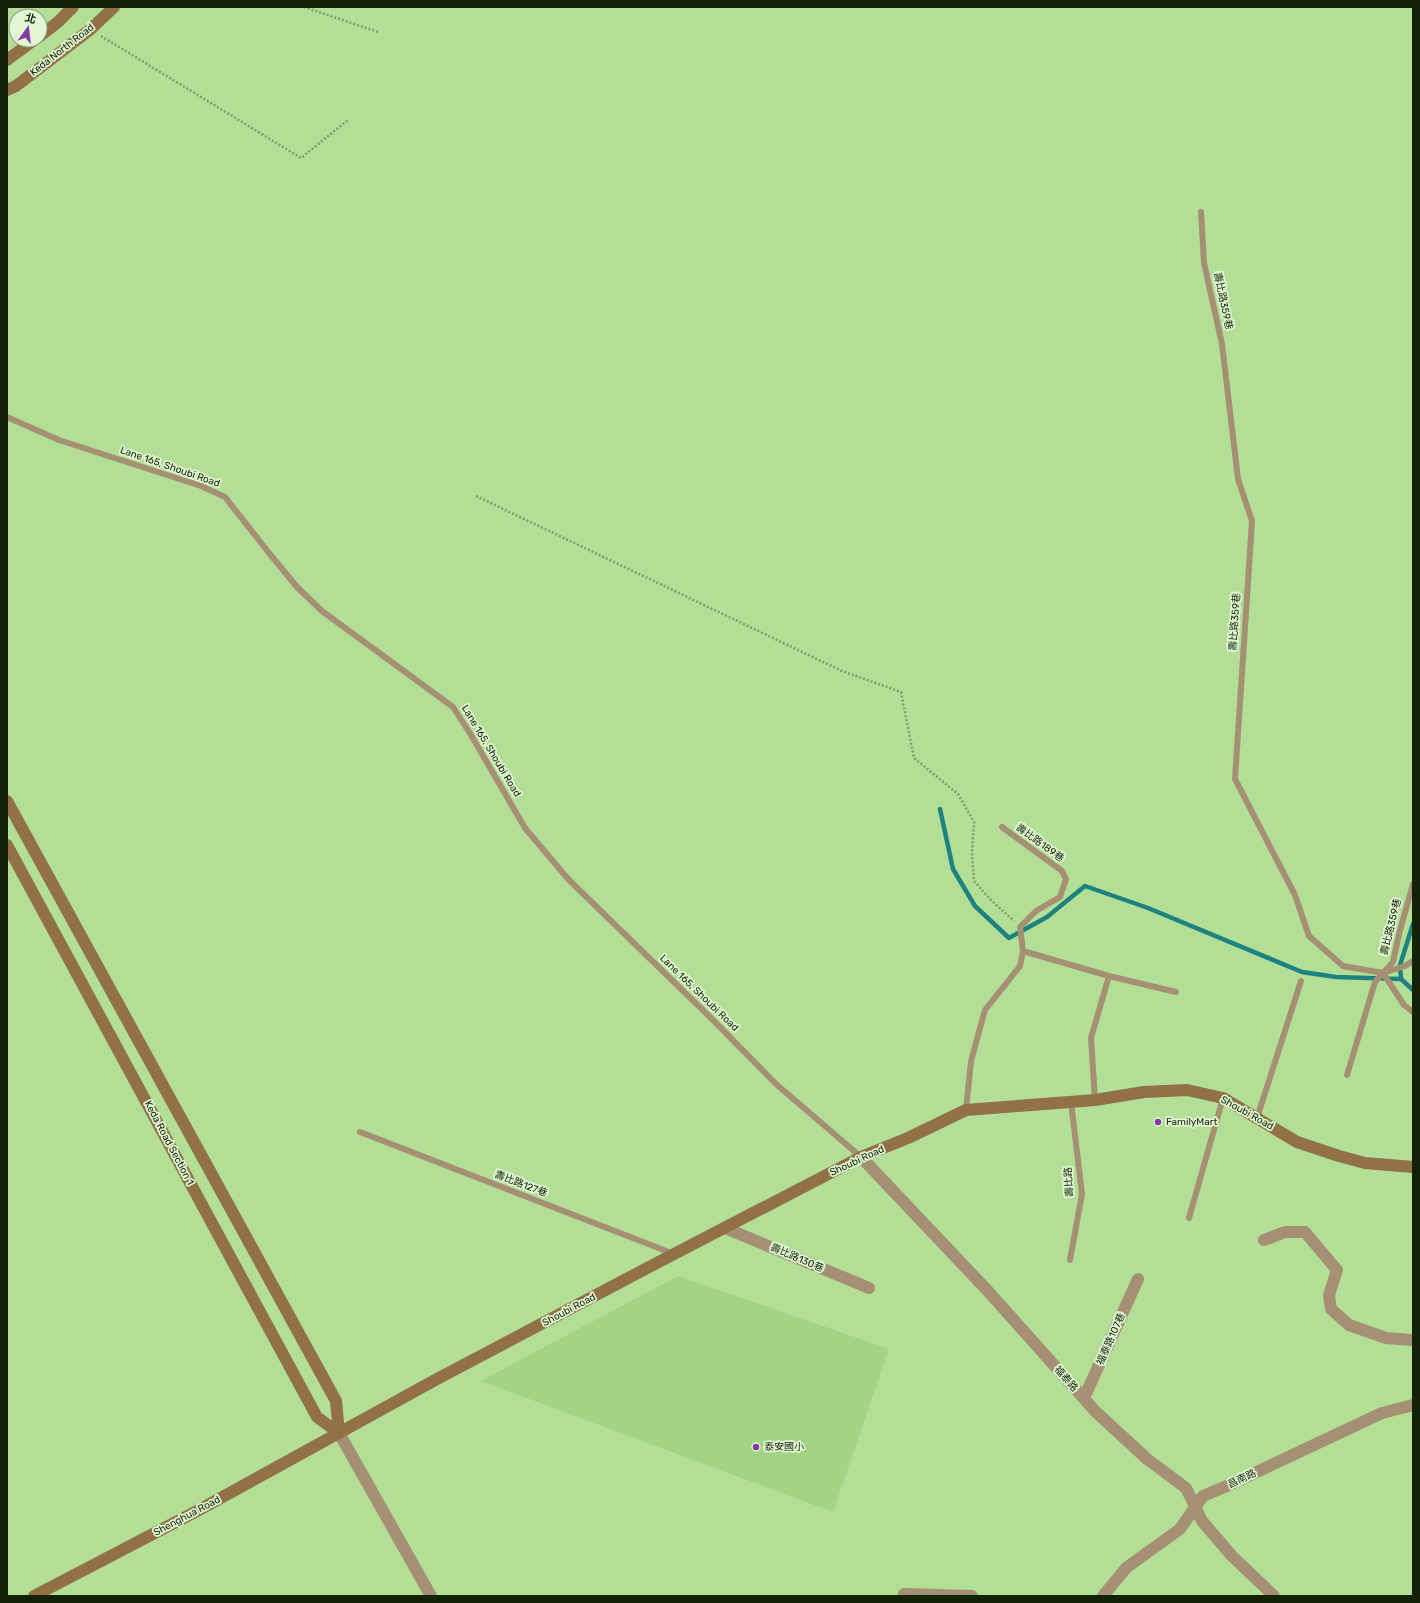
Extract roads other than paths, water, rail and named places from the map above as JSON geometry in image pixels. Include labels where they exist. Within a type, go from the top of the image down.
[{"type":"main road","points":[[48,30],[73,7]]},
{"type":"main road","name":"Keda North Road","points":[[7,90],[16,86],[90,29],[114,7]]},
{"type":"main road","points":[[7,60],[23,48]]},
{"type":"main road","points":[[7,800],[336,1401],[339,1433]]},
{"type":"main road","name":"Keda Road Section 1","points":[[7,845],[317,1417],[339,1433]]},
{"type":"main road","name":"Shoubi Road","points":[[339,1433],[674,1254],[861,1157],[908,1138],[966,1110],[1095,1100],[1144,1092],[1187,1090],[1224,1098],[1297,1142],[1365,1163],[1413,1167]]},
{"type":"main road","name":"Shenghua Road","points":[[34,1596],[197,1511],[339,1433]]},
{"type":"street","name":"福泰路","points":[[861,1157],[986,1289],[1096,1412],[1147,1459],[1186,1488],[1202,1521],[1232,1556],[1274,1596]]},
{"type":"street","name":"壽比路130巷","points":[[725,1228],[869,1288]]},
{"type":"street","points":[[1264,1240],[1285,1232],[1306,1232],[1337,1270],[1329,1295],[1331,1309],[1349,1325],[1386,1338],[1413,1340]]},
{"type":"street","name":"福泰路107巷","points":[[1084,1398],[1138,1279]]},
{"type":"street","name":"昌南路","points":[[1103,1596],[1126,1568],[1180,1529],[1203,1496],[1382,1413],[1413,1405]]},
{"type":"street","points":[[339,1433],[431,1596]]},
{"type":"street","points":[[904,1594],[972,1596]]},
{"type":"lane","name":"壽比路359巷","points":[[1201,212],[1204,262],[1222,344],[1238,479],[1252,521],[1235,779],[1294,895],[1309,936],[1343,966],[1383,973],[1405,966],[1413,961]]},
{"type":"lane","name":"Lane 165, Shoubi Road","points":[[7,417],[59,440],[201,486],[225,497],[269,554],[297,587],[322,611],[453,707],[525,828],[569,880],[714,1021],[776,1084],[861,1157]]},
{"type":"lane","name":"壽比路189巷","points":[[1002,827],[1062,871],[1066,879],[1060,897],[1036,911],[1020,927],[1023,951]]},
{"type":"lane","name":"壽比路359巷","points":[[1383,973],[1393,962],[1413,884]]},
{"type":"lane","points":[[966,1110],[971,1061],[986,1010],[1020,966],[1023,951],[1109,976],[1176,992]]},
{"type":"lane","points":[[1347,1075],[1375,982],[1383,973],[1404,1006],[1413,1012]]},
{"type":"lane","points":[[1095,1100],[1091,1038],[1109,976]]},
{"type":"lane","points":[[1257,1118],[1301,981]]},
{"type":"lane","points":[[1190,1218],[1224,1098]]},
{"type":"lane","name":"壽比路","points":[[1070,1260],[1082,1194],[1071,1102]]},
{"type":"lane","name":"壽比路127巷","points":[[360,1132],[674,1254]]},
{"type":"waterway","points":[[940,809],[953,869],[975,906],[1009,938],[1047,917],[1085,886],[1148,908],[1302,972],[1336,977],[1401,979]]},
{"type":"waterway","points":[[1401,979],[1400,965],[1413,924]]},
{"type":"waterway","points":[[1401,979],[1413,990]]},
{"type":"place","name":"FamilyMart","points":[[1158,1122]]},
{"type":"place","name":"泰安國小","points":[[756,1447]]}]
